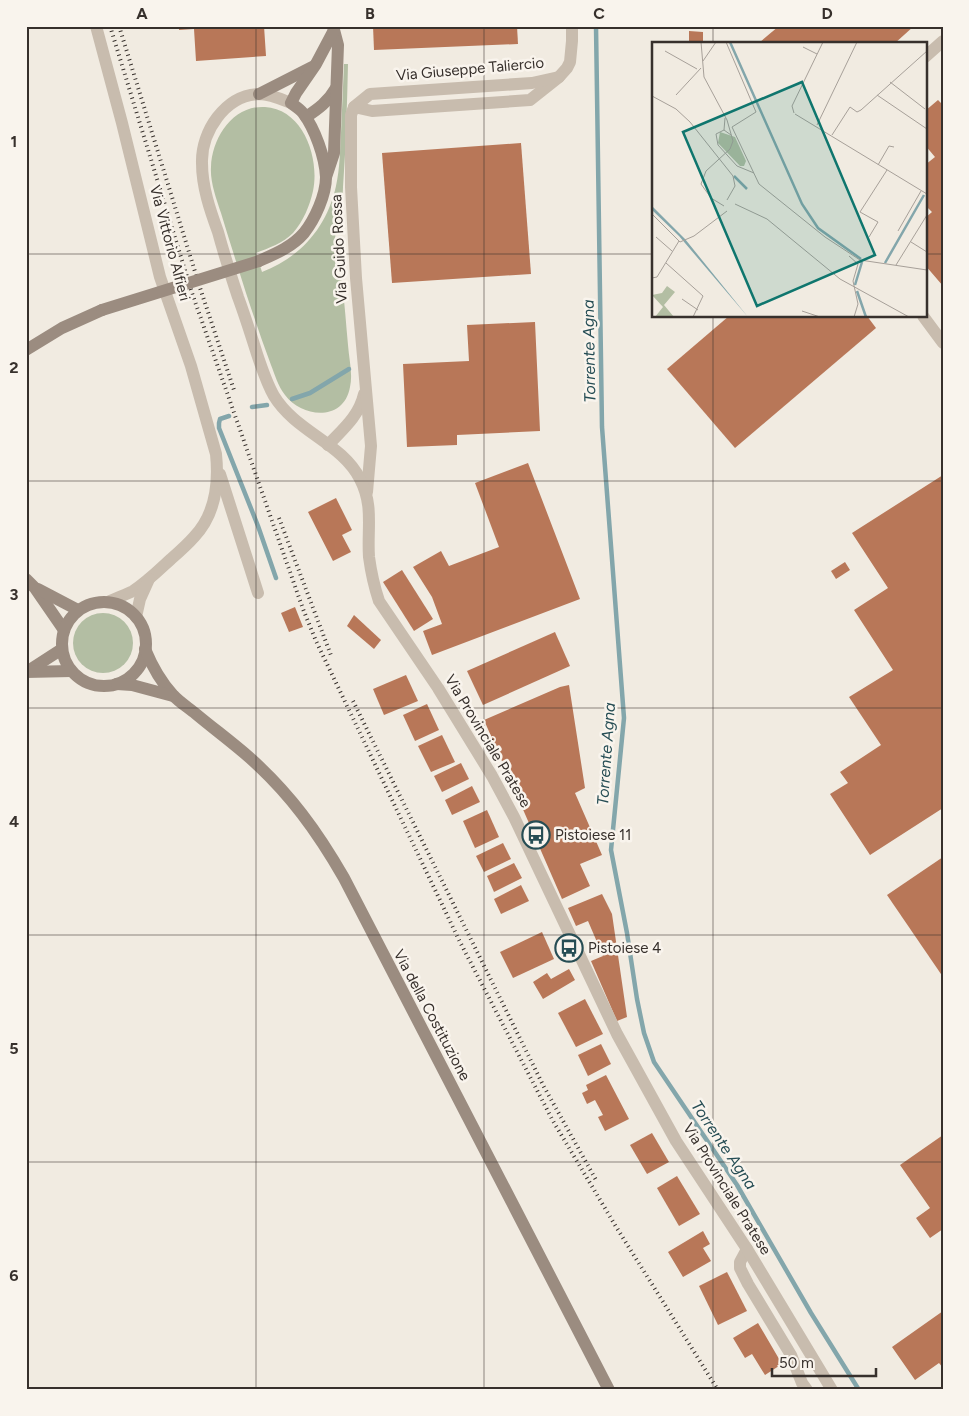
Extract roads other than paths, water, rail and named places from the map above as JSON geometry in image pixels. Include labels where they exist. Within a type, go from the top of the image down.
[{"type":"main road","name":"Via Guido Rossa","points":[[291,103],[316,64],[334,28]]},
{"type":"main road","name":"Via Guido Rossa","points":[[326,176],[334,153],[338,45],[334,28]]},
{"type":"main road","points":[[259,94],[316,64]]},
{"type":"main road","points":[[306,117],[323,106],[336,87]]},
{"type":"main road","points":[[26,350],[62,328],[102,310],[259,261],[278,253],[295,242],[312,221],[323,193],[326,176],[319,143],[302,111],[291,103]]},
{"type":"main road","points":[[31,583],[78,610]]},
{"type":"main road","points":[[31,583],[64,630]]},
{"type":"main road","points":[[97,602],[118,604],[128,610],[136,617],[144,632],[146,649],[160,678],[173,696],[132,685],[100,686],[84,681],[71,671],[62,649],[62,639],[64,630],[72,616],[78,610],[97,602]]},
{"type":"main road","points":[[27,672],[62,649]]},
{"type":"main road","points":[[116,684],[127,679],[136,671],[146,649]]},
{"type":"main road","points":[[27,672],[71,671]]},
{"type":"main road","name":"Via della Costituzione","points":[[173,696],[249,757],[277,784],[304,816],[327,849],[344,878],[609,1390]]},
{"type":"street","name":"Via Vittorio Alfieri","points":[[96,26],[160,276],[191,366],[218,467],[218,480],[212,506],[202,527],[194,537],[150,579],[132,591],[108,602]]},
{"type":"street","points":[[559,77],[570,62],[572,26]]},
{"type":"street","points":[[926,56],[943,41]]},
{"type":"street","name":"Via Giuseppe Taliercio","points":[[354,107],[370,94],[532,83],[559,77]]},
{"type":"street","name":"Via Giuseppe Taliercio","points":[[354,107],[372,111],[530,100],[559,77]]},
{"type":"street","points":[[259,94],[276,97],[291,103]]},
{"type":"street","name":"Via Provinciale Pratese","points":[[259,94],[233,103],[221,112],[206,135],[202,162],[205,192],[261,367],[274,396],[291,418],[346,458],[356,469],[366,492],[369,505],[369,556],[374,587],[379,601],[438,688],[492,776],[514,817],[617,1034],[676,1141],[747,1249],[832,1390]]},
{"type":"street","name":"Via Guido Rossa","points":[[354,107],[351,115],[351,187],[356,278],[371,446],[366,492]]},
{"type":"street","points":[[924,318],[943,343]]},
{"type":"street","name":"Via Guido Rossa","points":[[328,445],[356,415],[362,405],[365,389]]},
{"type":"street","name":"Via Vittorio Alfieri","points":[[218,467],[258,593]]},
{"type":"street","name":"Via Vittorio Alfieri","points":[[136,617],[140,598],[150,579]]},
{"type":"street","points":[[747,1249],[740,1262],[740,1268],[791,1355],[802,1383],[807,1390]]},
{"type":"waterway","name":"Torrente Agna","points":[[596,26],[602,427],[624,718],[611,850],[637,999],[644,1033],[654,1062],[737,1185],[811,1313],[859,1390]]},
{"type":"waterway","points":[[292,399],[310,393],[349,369]]},
{"type":"waterway","points":[[252,407],[267,405]]},
{"type":"waterway","points":[[229,416],[220,419],[219,428],[258,526],[276,578]]},
{"type":"railway","points":[[110,26],[192,293],[303,609],[316,641],[460,942],[553,1121],[615,1225],[718,1390]]},
{"type":"railway","points":[[119,26],[201,291],[235,393]]},
{"type":"railway","points":[[279,518],[332,658]]},
{"type":"railway","points":[[353,701],[543,1085],[596,1180]]},
{"type":"place","name":"Pistoiese 11","points":[[536,835]]},
{"type":"place","name":"Pistoiese 4","points":[[569,948]]}]
